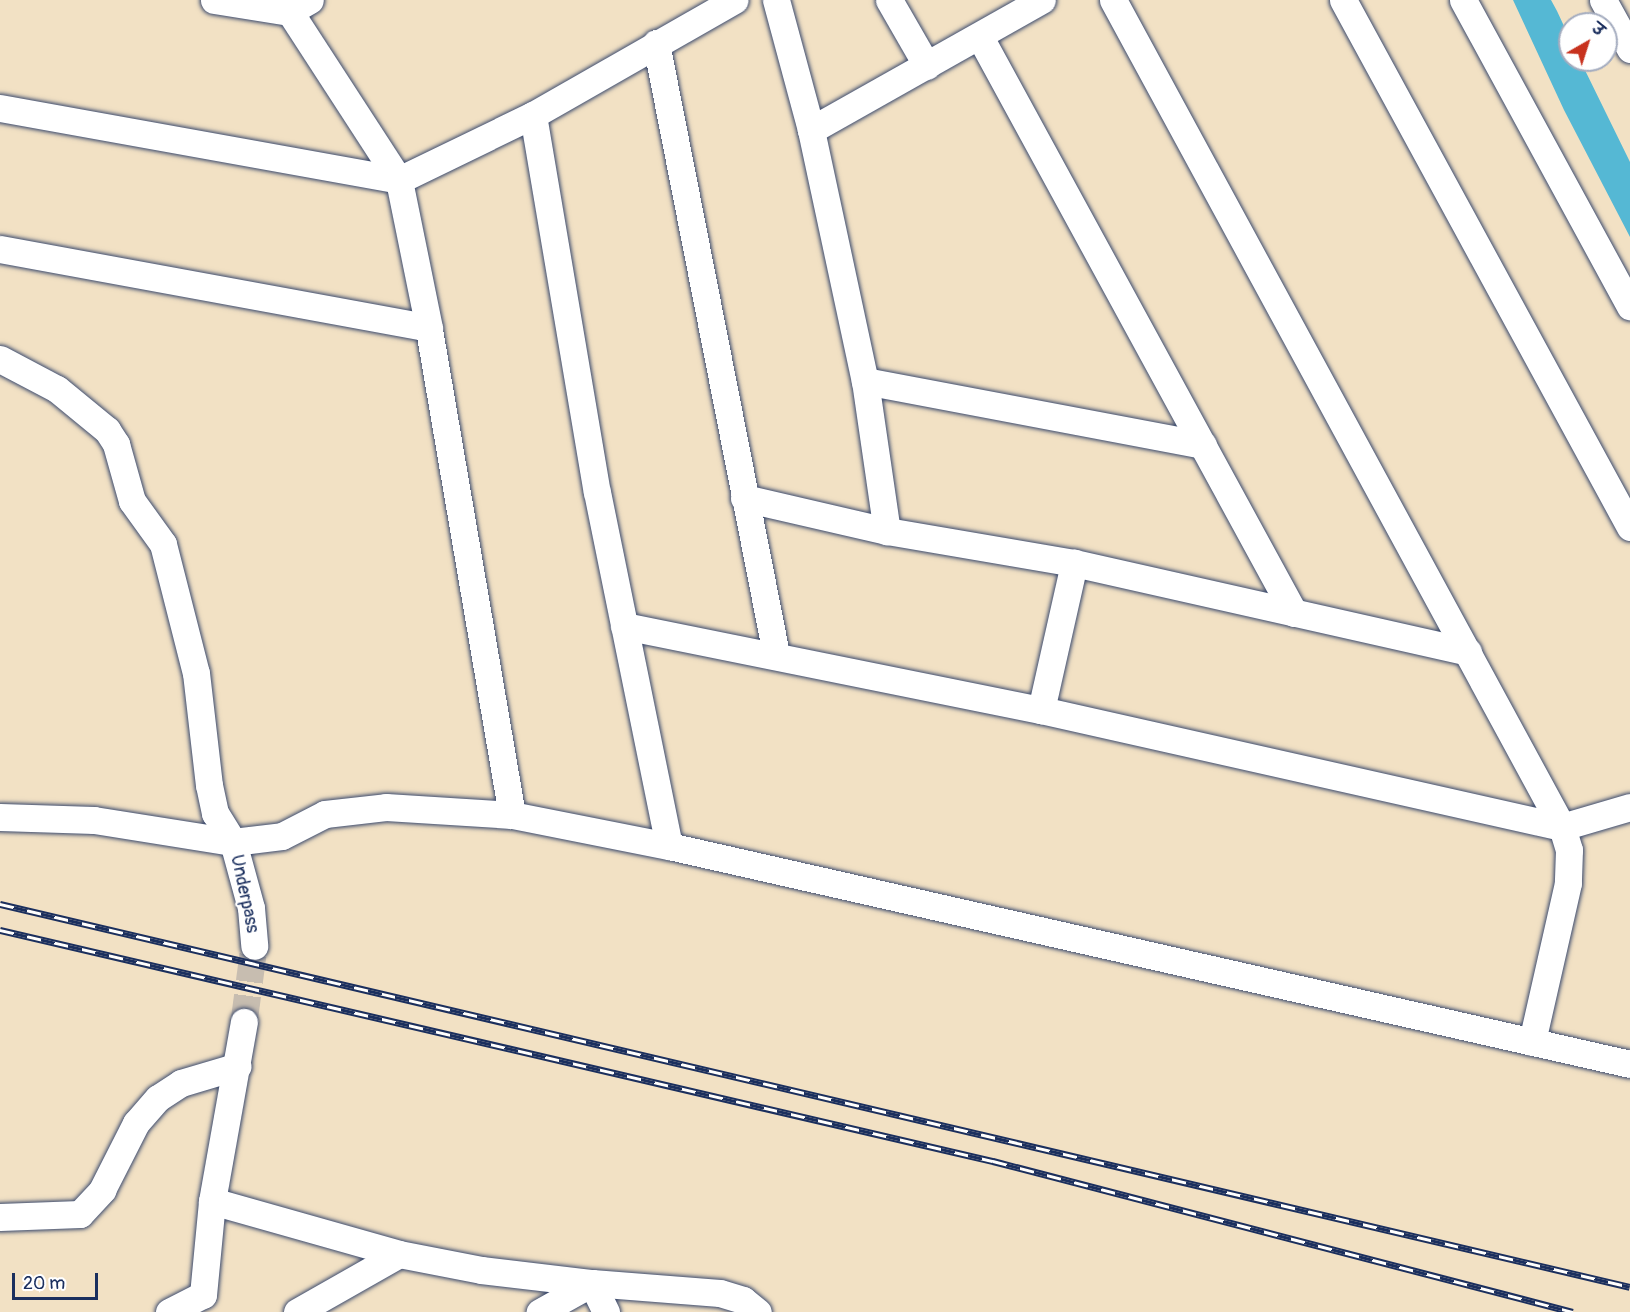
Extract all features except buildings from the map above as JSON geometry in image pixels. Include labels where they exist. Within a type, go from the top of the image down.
[{"type":"street","points":[[214,0],[294,4],[399,180],[429,328],[512,815]]},
{"type":"street","points":[[0,108],[399,180],[532,115],[735,0]]},
{"type":"street","points":[[776,0],[811,130],[865,381],[887,531]]},
{"type":"street","points":[[889,0],[927,66]]},
{"type":"street","points":[[811,130],[980,37],[1042,0]]},
{"type":"street","points":[[1113,0],[1562,827],[1569,849],[1568,883],[1532,1042]]},
{"type":"street","points":[[1343,0],[1630,527]]},
{"type":"street","points":[[1463,0],[1630,306]]},
{"type":"street","points":[[1603,0],[1630,47]]},
{"type":"street","points":[[980,37],[1294,613]]},
{"type":"street","points":[[656,43],[776,654]]},
{"type":"street","points":[[532,115],[597,492],[669,846]]},
{"type":"street","points":[[0,249],[429,328]]},
{"type":"street","name":"Underpass","points":[[0,359],[57,389],[91,413],[116,444],[132,501],[163,544],[196,673],[215,813],[233,842],[251,908],[254,946]]},
{"type":"street","points":[[865,381],[1203,445]]},
{"type":"street","points":[[744,498],[887,531],[1074,563],[1468,652]]},
{"type":"street","points":[[1041,710],[1074,563]]},
{"type":"street","points":[[624,626],[776,654],[1041,710],[1562,827],[1630,807]]},
{"type":"street","points":[[0,817],[94,820],[233,842],[282,836],[325,814],[386,807],[512,815],[669,846],[1630,1064]]},
{"type":"street","points":[[169,1312],[208,1303],[213,1201],[244,1022]]},
{"type":"street","points":[[0,1217],[80,1214],[102,1190],[136,1123],[158,1098],[181,1083],[238,1066]]},
{"type":"street","points":[[213,1201],[399,1254],[481,1270],[592,1283],[720,1293],[743,1300],[758,1312]]},
{"type":"street","points":[[297,1312],[399,1254]]},
{"type":"street","points":[[540,1312],[592,1283]]},
{"type":"street","points":[[592,1283],[606,1312]]},
{"type":"water","points":[[1513,0],[1551,0],[1557,11],[1558,72],[1586,72],[1630,162],[1630,237],[1564,110]]},
{"type":"tunnel","points":[[244,1022],[254,946]]},
{"type":"railway","points":[[0,904],[1630,1287]]},
{"type":"railway","points":[[0,930],[993,1161],[1573,1312]]}]
